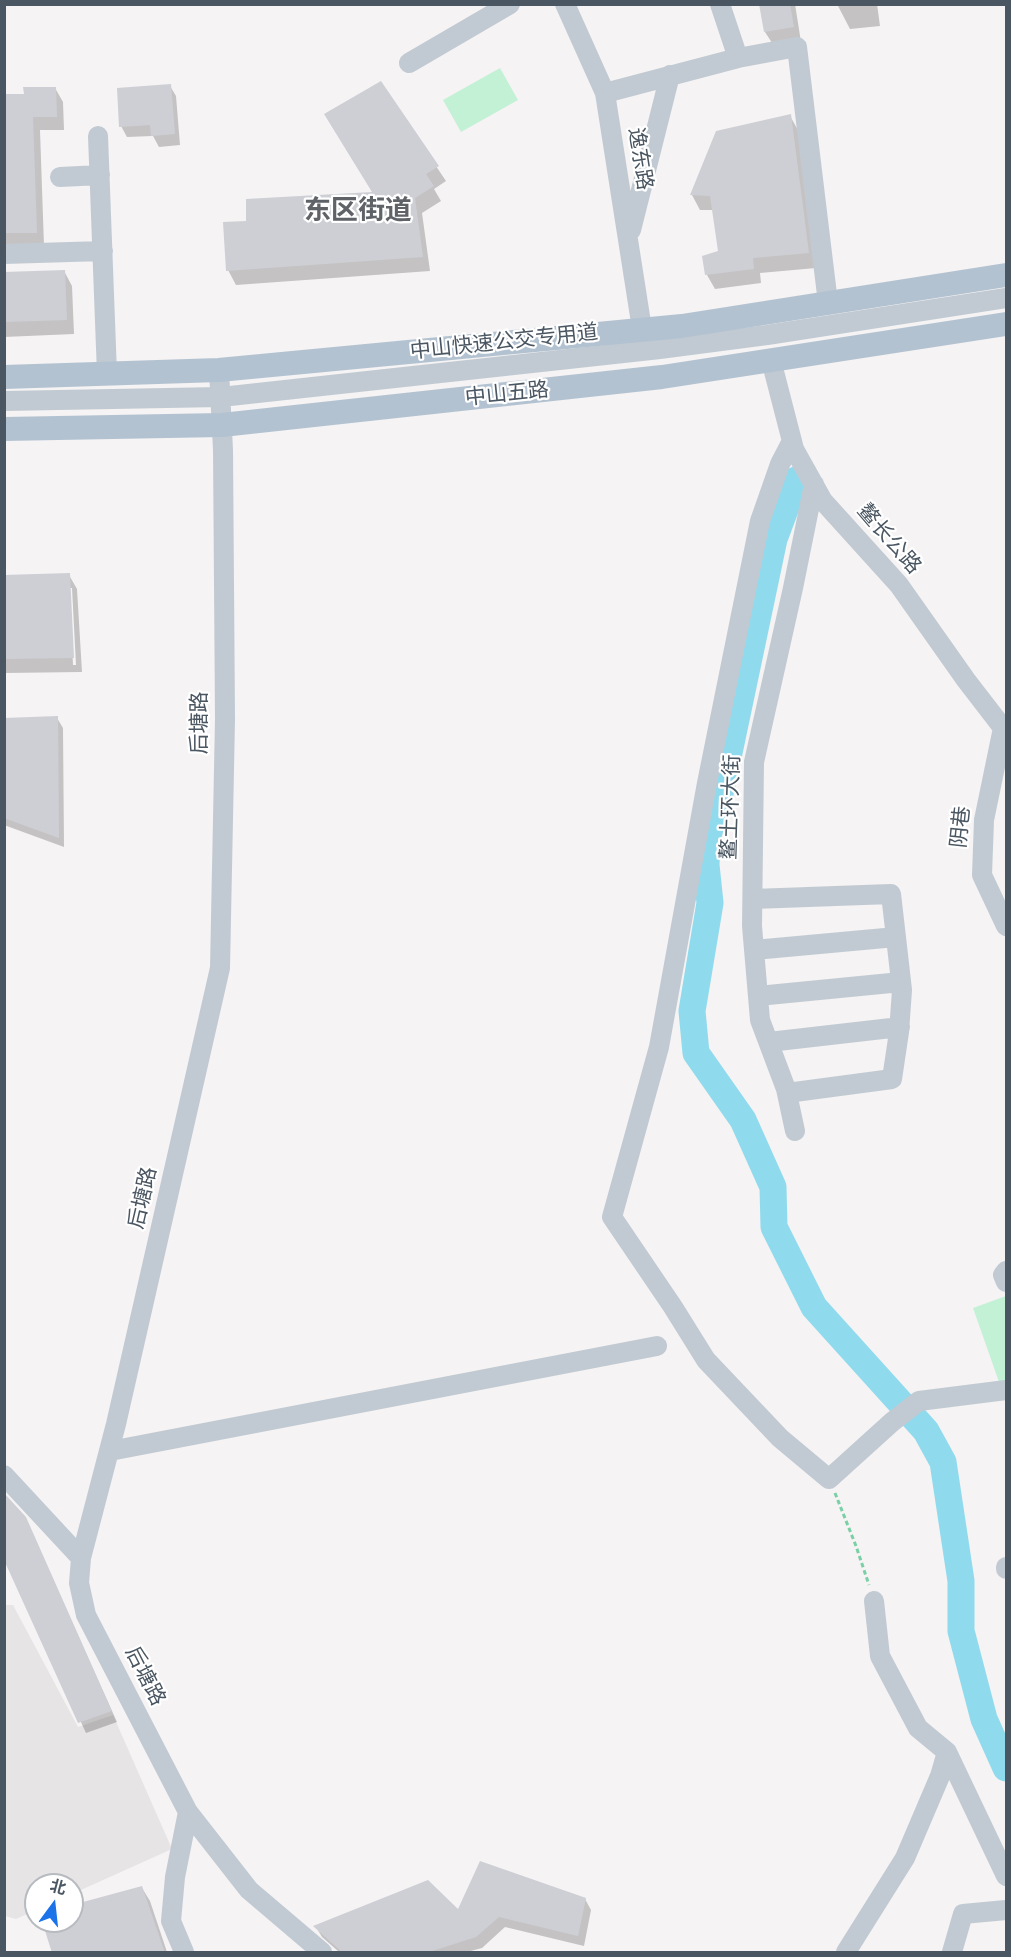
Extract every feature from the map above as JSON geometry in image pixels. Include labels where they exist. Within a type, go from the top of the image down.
[{"type":"main road","points":[[4,377],[219,370],[682,326],[1006,275]]},
{"type":"main road","name":"中山五路","points":[[4,429],[662,377],[1006,324]]},
{"type":"street","points":[[409,63],[510,4]]},
{"type":"street","name":"逸东路","points":[[565,4],[605,93],[642,329]]},
{"type":"street","points":[[720,4],[738,58]]},
{"type":"street","points":[[605,93],[738,58],[797,47],[828,303]]},
{"type":"street","points":[[629,238],[670,75]]},
{"type":"street","points":[[98,136],[107,374]]},
{"type":"street","points":[[60,177],[100,175]]},
{"type":"street","points":[[4,254],[102,251]]},
{"type":"street","name":"中山快速公交专用道","points":[[4,401],[221,412],[767,335],[1006,298]]},
{"type":"street","name":"中山快速公交专用道","points":[[4,418],[221,412],[663,366],[1006,315]]},
{"type":"street","name":"鳌长公路","points":[[771,360],[794,449],[823,501],[899,585],[966,680],[1005,730]]},
{"type":"street","name":"后塘路","points":[[219,370],[225,719],[220,968],[110,1451],[81,1558],[80,1583],[86,1615],[188,1812],[249,1890],[322,1953]]},
{"type":"street","points":[[792,441],[780,464],[760,521],[707,783],[659,1047],[612,1217],[673,1306],[706,1360],[780,1438],[829,1479],[919,1401],[1006,1390]]},
{"type":"street","name":"鳌土环大街","points":[[795,1131],[787,1093],[760,1020],[754,950],[754,762],[814,484]]},
{"type":"street","name":"阴巷","points":[[1005,730],[984,820],[982,875],[1006,926]]},
{"type":"street","points":[[753,899],[891,894],[901,982],[900,1027],[892,1079],[787,1093]]},
{"type":"street","points":[[754,950],[896,937]]},
{"type":"street","points":[[758,996],[901,982]]},
{"type":"street","points":[[769,1042],[900,1027]]},
{"type":"street","points":[[1006,1271],[1003,1275],[1006,1282]]},
{"type":"street","points":[[110,1451],[657,1346]]},
{"type":"street","points":[[4,1475],[81,1558]]},
{"type":"street","points":[[874,1601],[880,1656],[918,1728],[947,1752],[1006,1876]]},
{"type":"street","points":[[846,1953],[905,1858],[940,1776],[947,1752]]},
{"type":"street","points":[[184,1953],[171,1921],[175,1877],[188,1812]]},
{"type":"street","points":[[952,1953],[963,1914],[1006,1910]]},
{"type":"path","points":[[829,1479],[856,1546],[874,1601]]},
{"type":"shaded area","points":[[5,1605],[13,1605],[78,1727],[113,1715],[172,1849],[84,1889],[84,1873],[24,1873],[24,1915],[16,1919],[5,1916]]},
{"type":"green space","points":[[500,68],[518,100],[461,132],[443,100]]},
{"type":"green space","points":[[1006,1296],[1006,1380],[999,1382],[973,1308]]},
{"type":"building","points":[[759,4],[790,4],[794,27],[764,32]]},
{"type":"building","points":[[381,81],[439,166],[426,174],[434,186],[415,198],[423,257],[226,271],[223,222],[246,221],[246,199],[372,192],[324,114]]},
{"type":"building","points":[[171,84],[175,134],[151,136],[150,125],[119,127],[117,88]]},
{"type":"building","points":[[23,87],[56,87],[57,117],[33,117],[37,233],[4,233],[4,94],[24,94]]},
{"type":"building","points":[[791,114],[809,253],[753,258],[754,269],[705,275],[702,256],[718,251],[710,196],[690,195],[716,131]]},
{"type":"building","points":[[65,270],[67,320],[4,322],[4,272]]},
{"type":"building","points":[[70,573],[74,658],[4,659],[4,575]]},
{"type":"building","points":[[58,716],[59,838],[4,818],[4,718]]},
{"type":"building","points":[[4,1493],[26,1517],[112,1711],[78,1723],[4,1560]]},
{"type":"building","points":[[480,1861],[586,1898],[578,1936],[499,1917],[476,1937],[426,1953],[343,1953],[313,1926],[428,1880],[458,1909]]},
{"type":"building","points":[[142,1886],[165,1953],[52,1953],[46,1933],[84,1933],[84,1902]]},
{"type":"waterway","points":[[796,480],[774,539],[722,786],[707,839],[706,865],[710,903],[692,1011],[696,1053],[743,1120],[773,1187],[774,1227],[814,1307],[926,1431],[943,1462],[961,1581],[961,1631],[984,1719],[1006,1768]]},
{"type":"district","name":"东区街道","points":[[358,211]]}]
